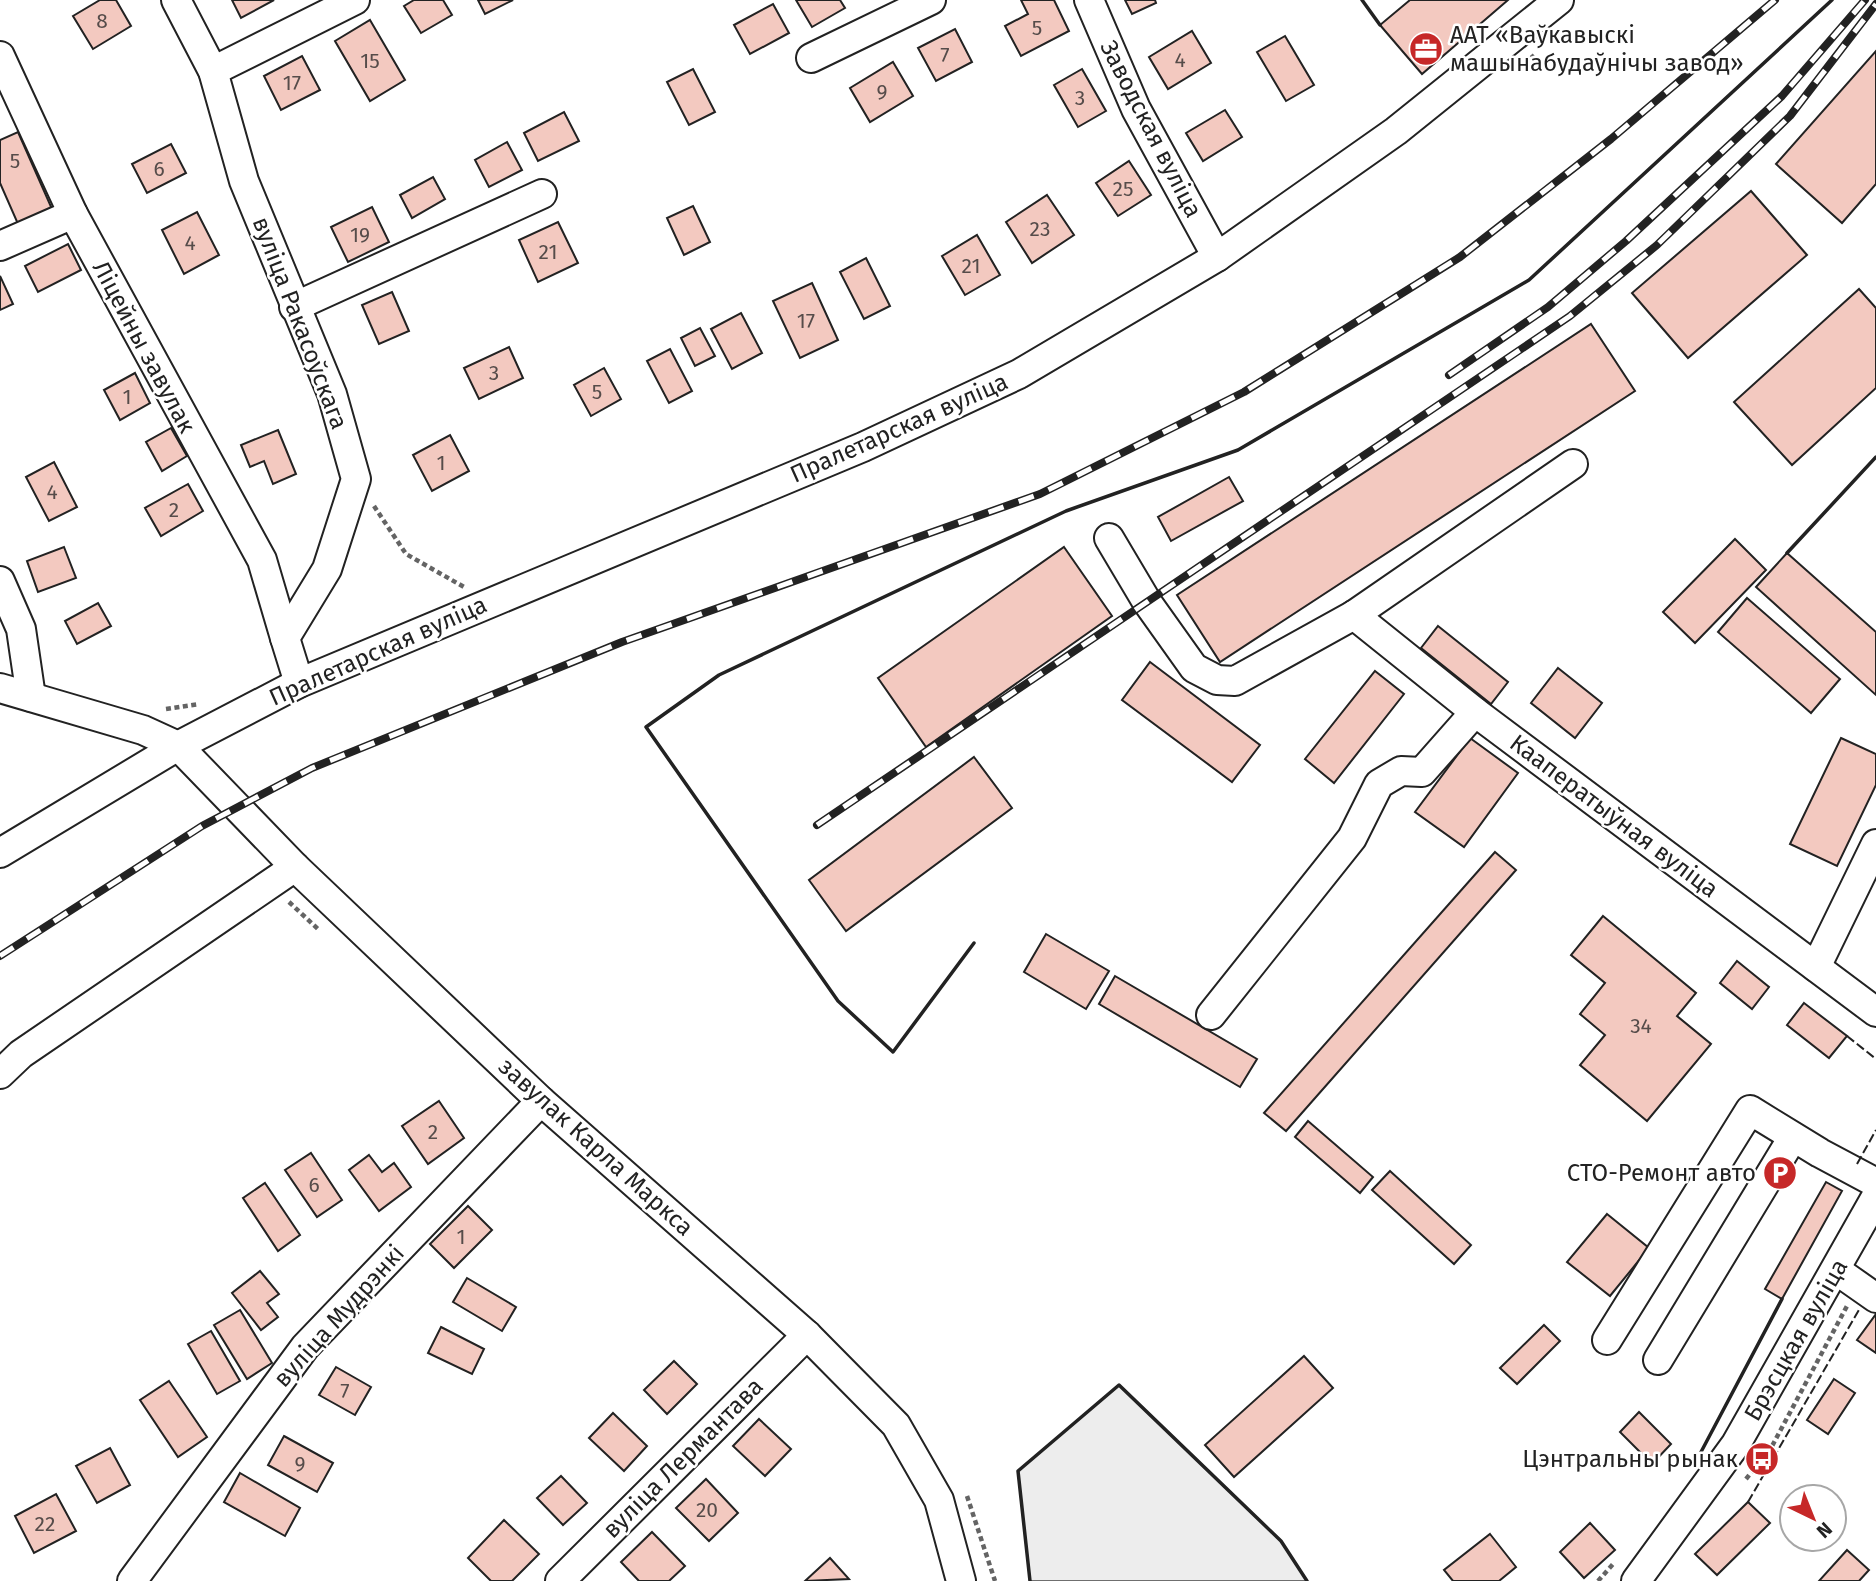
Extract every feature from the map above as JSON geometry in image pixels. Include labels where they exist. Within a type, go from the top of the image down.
[{"type":"street","name":"вуліца Ракасоўскага","points":[[176,0],[213,71],[244,181],[332,394],[356,479]]},
{"type":"street","points":[[213,71],[355,0]]},
{"type":"street","points":[[811,58],[931,0]]},
{"type":"street","name":"Заводская вуліца","points":[[1088,0],[1136,109],[1217,257]]},
{"type":"street","name":"Пралетарская вуліца","points":[[0,853],[178,746],[299,683],[863,447],[1019,374],[1217,257],[1396,131],[1559,0]]},
{"type":"street","name":"Ліцейны завулак","points":[[0,56],[73,214],[262,560],[285,638]]},
{"type":"street","points":[[294,307],[542,194]]},
{"type":"street","points":[[0,246],[73,214]]},
{"type":"street","points":[[1109,538],[1147,602],[1194,668],[1217,680],[1235,681],[1354,615],[1573,464]]},
{"type":"street","points":[[299,683],[285,638],[327,569],[356,479]]},
{"type":"street","points":[[0,582],[21,629],[31,697]]},
{"type":"street","name":"Кааператыўная вуліца","points":[[1354,615],[1475,712],[1876,1012]]},
{"type":"street","points":[[0,688],[143,730],[178,746]]},
{"type":"street","points":[[1211,1016],[1352,838],[1379,784],[1401,771],[1422,772],[1475,712]]},
{"type":"street","name":"завулак Карла Маркса","points":[[178,746],[295,867],[541,1101],[807,1335],[896,1425],[939,1500],[961,1581]]},
{"type":"street","points":[[1816,967],[1876,844]]},
{"type":"street","points":[[0,1074],[20,1054],[295,867]]},
{"type":"street","name":"вуліца Мудрэнкі","points":[[132,1581],[305,1346],[541,1101]]},
{"type":"street","points":[[1607,1340],[1751,1110],[1793,1137],[1876,1183]]},
{"type":"street","points":[[1658,1360],[1793,1137]]},
{"type":"street","name":"Брэсцкая вуліца","points":[[1636,1581],[1736,1444],[1876,1197]]},
{"type":"street","points":[[1836,1270],[1876,1298]]},
{"type":"street","name":"вуліца Лермантава","points":[[560,1581],[807,1335]]},
{"type":"path","points":[[356,479],[406,554],[489,602]]},
{"type":"shaded area","points":[[1119,1385],[1281,1541],[1307,1581],[1030,1581],[1018,1471]]},
{"type":"building","points":[[100,0],[116,0],[131,26],[93,49],[73,16]]},
{"type":"building","points":[[232,0],[274,0],[241,18]]},
{"type":"building","points":[[414,0],[443,0],[452,15],[421,33],[404,6]]},
{"type":"building","points":[[478,0],[513,0],[485,14]]},
{"type":"building","points":[[796,0],[840,0],[845,8],[812,27]]},
{"type":"building","points":[[1021,0],[1054,0],[1069,31],[1021,56],[1005,26],[1028,14]]},
{"type":"building","points":[[1125,0],[1155,0],[1156,3],[1132,14]]},
{"type":"building","name":"ААТ «Ваўкавыскі машынабудаўнічы завод»","points":[[1410,0],[1508,0],[1422,74],[1380,25]]},
{"type":"building","points":[[773,4],[789,33],[750,54],[734,25]]},
{"type":"building","points":[[370,20],[405,80],[370,101],[335,41]]},
{"type":"building","points":[[955,29],[972,62],[936,81],[918,48]]},
{"type":"building","points":[[1192,31],[1211,63],[1168,89],[1149,57]]},
{"type":"building","points":[[1285,36],[1314,85],[1286,101],[1257,52]]},
{"type":"building","points":[[1876,51],[1876,184],[1842,223],[1776,164]]},
{"type":"building","points":[[302,56],[320,90],[281,110],[264,76]]},
{"type":"building","points":[[893,62],[913,96],[870,122],[850,88]]},
{"type":"building","points":[[693,69],[715,112],[689,125],[667,82]]},
{"type":"building","points":[[1082,69],[1106,111],[1078,127],[1054,85]]},
{"type":"building","points":[[1225,110],[1242,137],[1203,161],[1186,133]]},
{"type":"building","points":[[564,112],[579,141],[538,161],[524,133]]},
{"type":"building","points":[[18,132],[52,209],[18,224],[0,183],[0,140]]},
{"type":"building","points":[[507,142],[522,170],[489,187],[475,160]]},
{"type":"building","points":[[171,144],[186,173],[147,193],[132,164]]},
{"type":"building","points":[[1129,161],[1151,195],[1118,216],[1096,183]]},
{"type":"building","points":[[433,177],[445,199],[412,218],[400,195]]},
{"type":"building","points":[[1751,191],[1807,255],[1688,358],[1632,293]]},
{"type":"building","points":[[1047,195],[1074,235],[1032,263],[1006,222]]},
{"type":"building","points":[[693,206],[710,242],[684,255],[667,218]]},
{"type":"building","points":[[372,207],[389,242],[348,262],[331,227]]},
{"type":"building","points":[[197,212],[219,255],[184,274],[162,230]]},
{"type":"building","points":[[558,222],[578,263],[538,282],[519,240]]},
{"type":"building","points":[[977,235],[1000,275],[965,295],[942,256]]},
{"type":"building","points":[[68,244],[81,270],[38,292],[25,266]]},
{"type":"building","points":[[866,258],[890,306],[864,319],[840,272]]},
{"type":"building","points":[[0,276],[13,304],[0,310]]},
{"type":"building","points":[[812,283],[838,340],[800,358],[773,301]]},
{"type":"building","points":[[1859,289],[1876,308],[1876,388],[1792,465],[1734,402]]},
{"type":"building","points":[[392,292],[409,331],[379,344],[362,305]]},
{"type":"building","points":[[741,313],[762,353],[732,369],[711,329]]},
{"type":"building","points":[[1591,324],[1635,391],[1220,662],[1177,595]]},
{"type":"building","points":[[700,328],[715,356],[695,366],[681,338]]},
{"type":"building","points":[[509,347],[523,378],[479,399],[464,368]]},
{"type":"building","points":[[670,349],[692,391],[669,403],[647,361]]},
{"type":"building","points":[[604,368],[621,399],[591,416],[574,385]]},
{"type":"building","points":[[135,373],[150,403],[120,420],[104,390]]},
{"type":"building","points":[[171,428],[187,456],[162,471],[146,442]]},
{"type":"building","points":[[278,430],[296,474],[273,484],[264,461],[250,467],[241,445]]},
{"type":"building","points":[[450,435],[469,471],[432,491],[413,455]]},
{"type":"building","points":[[54,462],[77,507],[49,521],[26,477]]},
{"type":"building","points":[[1229,477],[1243,501],[1171,541],[1158,517]]},
{"type":"building","points":[[188,484],[203,511],[161,536],[145,508]]},
{"type":"building","points":[[1735,539],[1766,570],[1695,643],[1663,612]]},
{"type":"building","points":[[64,547],[76,578],[38,592],[27,561]]},
{"type":"building","points":[[1064,547],[1112,616],[926,747],[878,678]]},
{"type":"building","points":[[1787,553],[1876,632],[1876,695],[1756,587]]},
{"type":"building","points":[[1747,598],[1840,679],[1811,713],[1718,632]]},
{"type":"building","points":[[98,603],[111,626],[77,644],[65,621]]},
{"type":"building","points":[[1438,626],[1508,682],[1491,704],[1421,648]]},
{"type":"building","points":[[1150,662],[1260,745],[1232,782],[1122,700]]},
{"type":"building","points":[[1558,668],[1602,703],[1575,738],[1531,703]]},
{"type":"building","points":[[1375,671],[1404,694],[1334,783],[1305,759]]},
{"type":"building","points":[[1470,738],[1518,773],[1464,847],[1415,812]]},
{"type":"building","points":[[1841,738],[1876,754],[1876,785],[1837,866],[1790,844]]},
{"type":"building","points":[[974,757],[1012,808],[846,931],[809,880]]},
{"type":"building","points":[[1495,852],[1516,870],[1286,1131],[1264,1113]]},
{"type":"building","points":[[1603,916],[1696,993],[1677,1016],[1711,1044],[1647,1121],[1580,1065],[1605,1035],[1580,1014],[1605,983],[1571,955]]},
{"type":"building","points":[[1046,934],[1109,971],[1086,1009],[1024,972]]},
{"type":"building","points":[[1737,961],[1769,987],[1752,1009],[1720,983]]},
{"type":"building","points":[[1115,976],[1257,1059],[1240,1087],[1099,1004]]},
{"type":"building","points":[[1804,1003],[1847,1036],[1829,1058],[1787,1025]]},
{"type":"building","points":[[439,1101],[464,1138],[428,1164],[402,1126]]},
{"type":"building","points":[[1308,1121],[1373,1177],[1360,1193],[1295,1137]]},
{"type":"building","points":[[311,1153],[342,1200],[317,1217],[285,1170]]},
{"type":"building","points":[[369,1155],[382,1172],[394,1163],[411,1187],[379,1211],[349,1170]]},
{"type":"building","points":[[1390,1171],[1471,1245],[1454,1264],[1372,1190]]},
{"type":"building","points":[[1826,1182],[1842,1191],[1782,1299],[1765,1289]]},
{"type":"building","points":[[265,1183],[300,1235],[278,1251],[243,1198]]},
{"type":"building","points":[[468,1206],[492,1230],[454,1268],[430,1244]]},
{"type":"building","points":[[1607,1214],[1649,1248],[1610,1296],[1567,1262]]},
{"type":"building","points":[[260,1271],[279,1294],[267,1303],[278,1317],[261,1330],[232,1293]]},
{"type":"building","points":[[467,1278],[516,1307],[502,1331],[453,1302]]},
{"type":"building","points":[[240,1310],[272,1363],[247,1379],[214,1325]]},
{"type":"building","points":[[1876,1314],[1876,1353],[1857,1340]]},
{"type":"building","points":[[1544,1325],[1560,1341],[1517,1384],[1500,1368]]},
{"type":"building","points":[[441,1327],[484,1349],[472,1374],[428,1353]]},
{"type":"building","points":[[211,1331],[240,1381],[217,1394],[188,1344]]},
{"type":"building","points":[[1304,1356],[1333,1388],[1234,1477],[1205,1445]]},
{"type":"building","points":[[674,1361],[697,1384],[667,1414],[644,1390]]},
{"type":"building","points":[[336,1367],[371,1387],[355,1415],[319,1395]]},
{"type":"building","points":[[1834,1379],[1855,1393],[1828,1434],[1807,1420]]},
{"type":"building","points":[[169,1381],[207,1437],[178,1457],[140,1400]]},
{"type":"building","points":[[1639,1412],[1671,1444],[1652,1464],[1620,1432]]},
{"type":"building","points":[[613,1413],[647,1446],[624,1471],[589,1438]]},
{"type":"building","points":[[759,1419],[791,1449],[765,1476],[733,1446]]},
{"type":"building","points":[[284,1436],[333,1463],[317,1492],[268,1465]]},
{"type":"building","points":[[110,1448],[130,1485],[97,1503],[76,1466]]},
{"type":"building","points":[[240,1473],[300,1508],[285,1536],[224,1502]]},
{"type":"building","points":[[561,1476],[587,1503],[563,1525],[537,1498]]},
{"type":"building","points":[[706,1479],[738,1513],[709,1541],[676,1508]]},
{"type":"building","points":[[56,1494],[76,1531],[34,1553],[15,1516]]},
{"type":"building","points":[[1748,1502],[1770,1523],[1717,1575],[1695,1554]]},
{"type":"building","points":[[504,1520],[539,1554],[512,1581],[491,1581],[468,1558]]},
{"type":"building","points":[[1590,1523],[1615,1550],[1584,1578],[1560,1552]]},
{"type":"building","points":[[652,1532],[685,1566],[669,1581],[639,1581],[621,1562]]},
{"type":"building","points":[[1490,1534],[1516,1567],[1499,1581],[1453,1581],[1444,1570]]},
{"type":"building","points":[[1848,1551],[1869,1570],[1859,1581],[1819,1581]]},
{"type":"building","points":[[830,1558],[849,1579],[805,1581]]},
{"type":"railway","points":[[0,956],[202,826],[312,768],[622,642],[1040,494],[1244,392],[1460,257],[1611,139],[1775,0]]},
{"type":"railway","points":[[1449,375],[1548,307],[1626,241],[1782,96],[1865,0]]},
{"type":"railway","points":[[817,825],[1570,316],[1657,245],[1790,116],[1876,4]]},
{"type":"fence","points":[[1847,1036],[1876,1059]]},
{"type":"fence","points":[[1857,1164],[1876,1130]]},
{"type":"fence","points":[[1748,1502],[1860,1308]]},
{"type":"wall","points":[[1362,0],[1380,25]]},
{"type":"wall","points":[[974,943],[893,1052],[838,1001],[646,727],[719,675],[1066,511],[1238,450],[1529,280],[1832,0]]},
{"type":"wall","points":[[1787,553],[1876,457]]},
{"type":"wall","points":[[1701,1452],[1782,1299]]},
{"type":"wall","points":[[1030,1581],[1018,1471],[1119,1385],[1281,1541],[1307,1581]]},
{"type":"place","name":"ААТ «Ваўкавыскі машынабудаўнічы завод»","points":[[1426,49]]},
{"type":"place","name":"СТО-Ремонт авто","points":[[1780,1173]]},
{"type":"place","name":"Цэнтральны рынак","points":[[1762,1459]]}]
